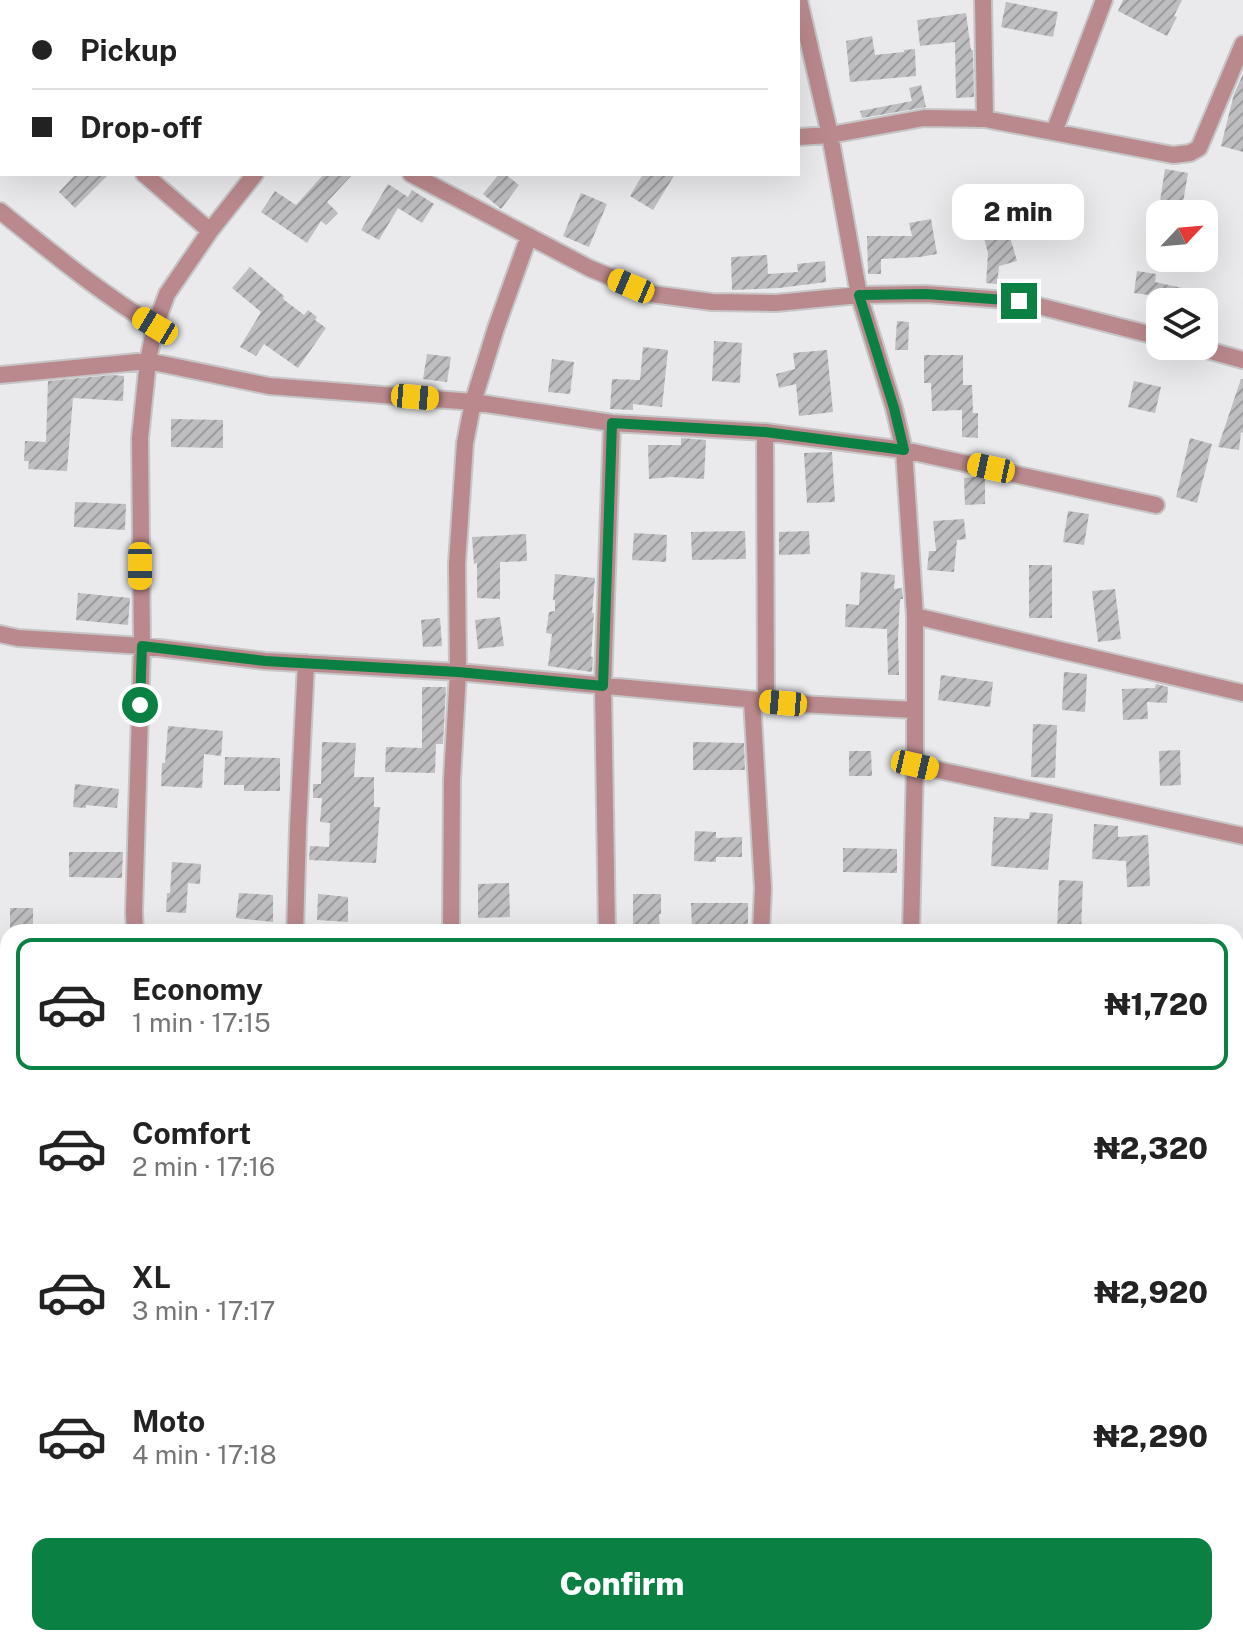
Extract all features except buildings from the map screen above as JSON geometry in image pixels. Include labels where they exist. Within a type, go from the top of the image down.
[{"type":"street","points":[[983,0],[985,119]]},
{"type":"street","points":[[1054,132],[1104,0]]},
{"type":"street","points":[[801,25],[830,135],[859,295],[904,450],[915,616],[911,924]]},
{"type":"street","points":[[800,137],[830,135],[924,118],[985,119],[1173,155],[1190,153],[1199,148],[1243,44]]},
{"type":"street","points":[[146,176],[210,231]]},
{"type":"street","points":[[135,924],[142,646],[140,438],[148,361],[155,326],[167,294],[210,231],[253,176]]},
{"type":"street","points":[[415,176],[589,268],[652,294],[712,302],[776,303],[859,295],[926,294],[1019,301],[1146,333]]},
{"type":"street","points":[[0,211],[66,264],[155,326]]},
{"type":"street","points":[[451,924],[452,779],[458,672],[457,564],[465,443],[473,402],[529,236]]},
{"type":"street","points":[[1218,353],[1243,360]]},
{"type":"street","points":[[0,375],[148,361],[269,386],[473,402],[612,423],[765,432],[904,450],[1156,505]]},
{"type":"street","points":[[607,924],[603,686],[612,423]]},
{"type":"street","points":[[761,924],[759,700],[765,432]]},
{"type":"street","points":[[915,616],[1243,693]]},
{"type":"street","points":[[0,634],[30,639],[142,646],[265,661],[458,672],[759,700],[914,710]]},
{"type":"street","points":[[295,924],[306,663]]},
{"type":"street","points":[[915,765],[1243,836]]},
{"type":"route","points":[[140,705],[142,646],[265,661],[458,672],[603,686],[612,423],[765,432],[904,450],[859,295],[926,294],[1019,301]]}]
